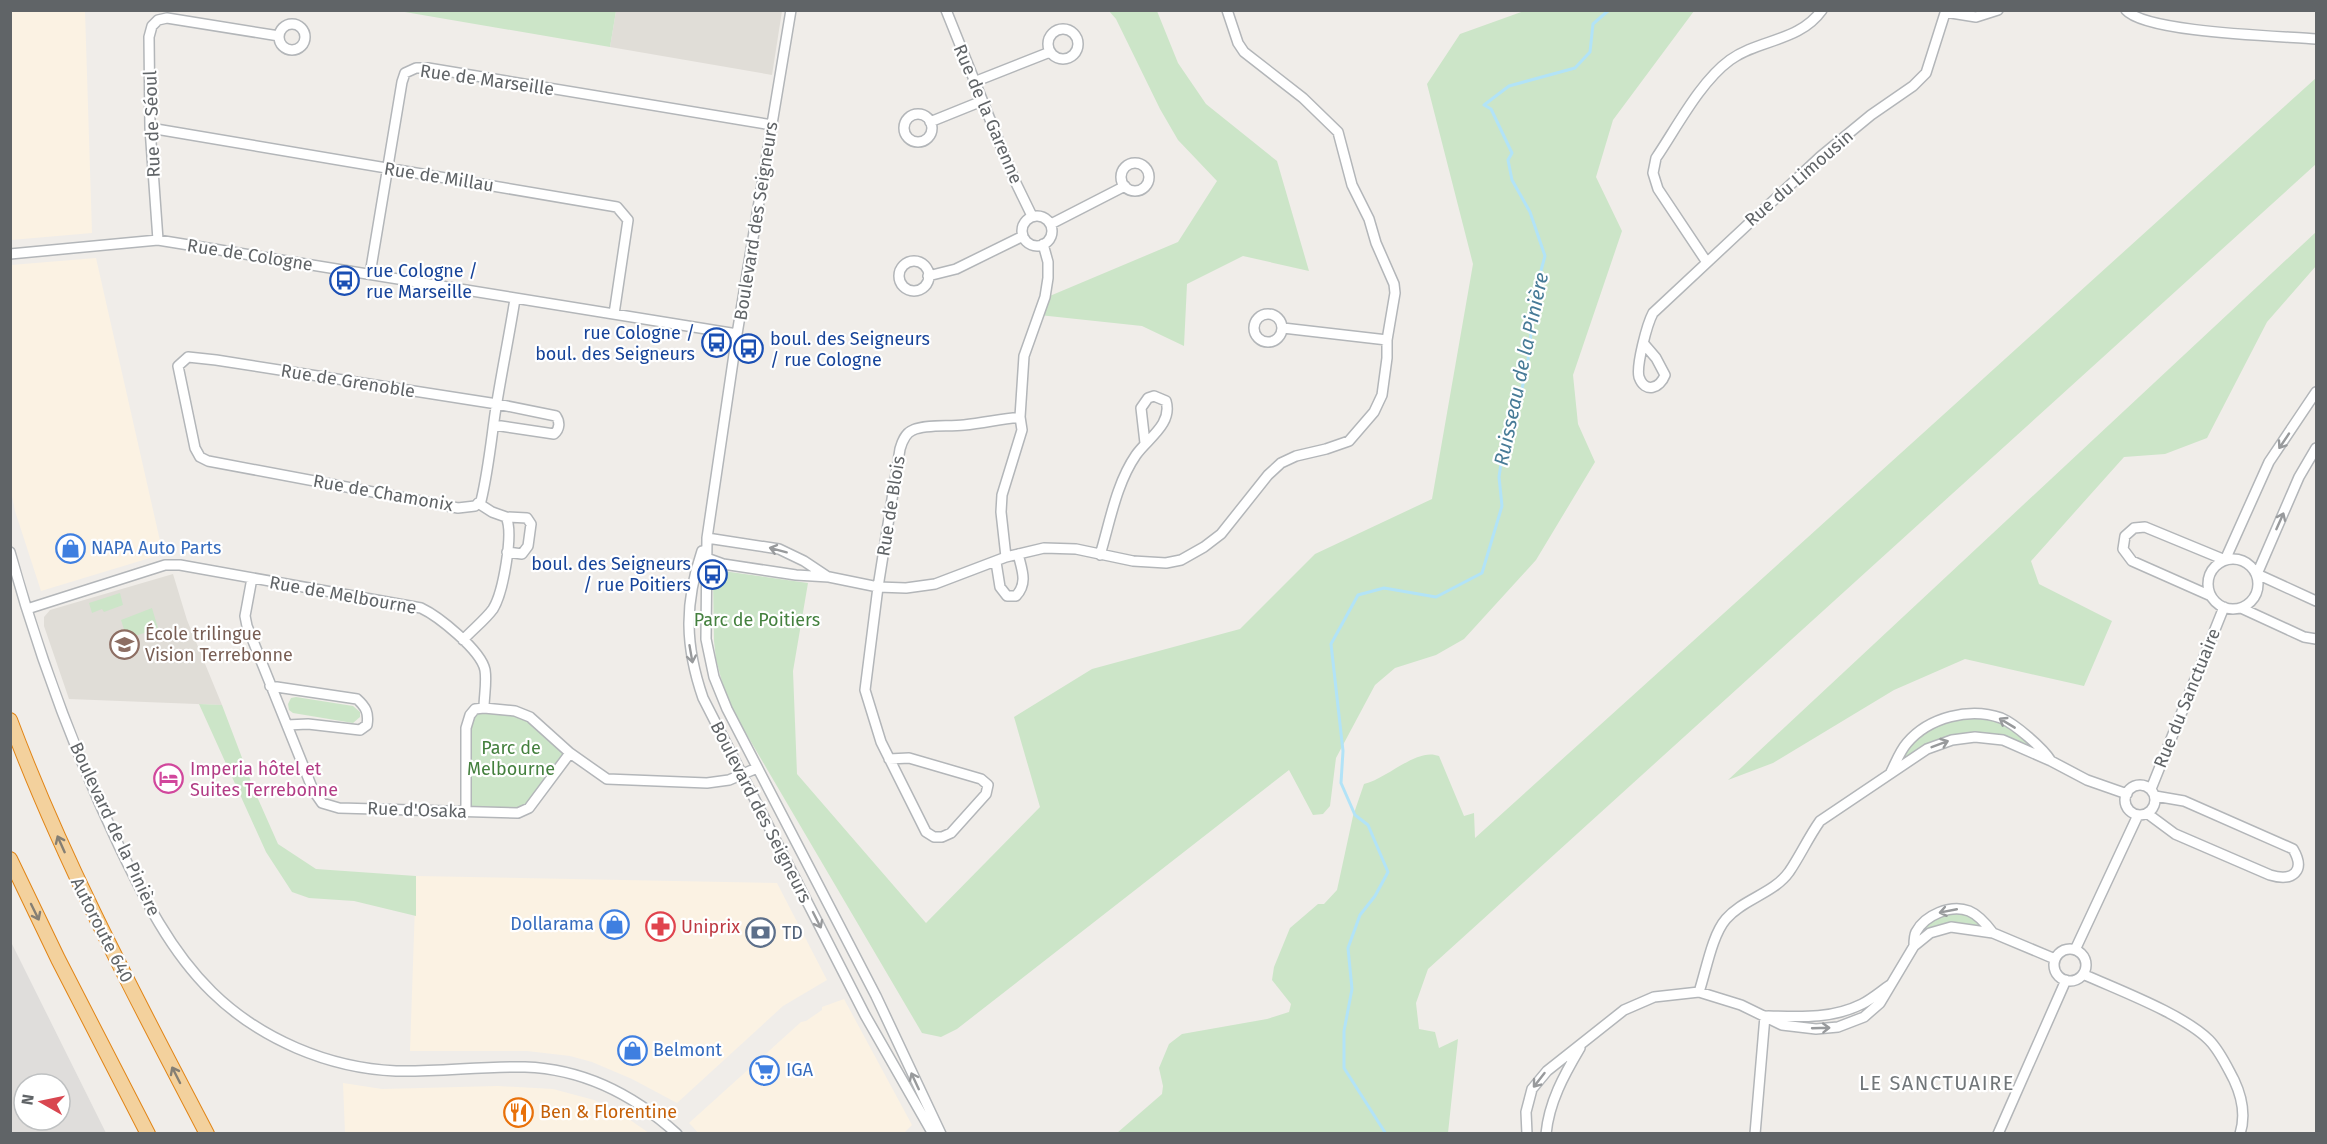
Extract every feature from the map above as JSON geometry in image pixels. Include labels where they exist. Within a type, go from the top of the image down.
[{"type":"highway","name":"Autoroute 640","points":[[10,720],[46,811],[78,882],[207,1134]]},
{"type":"highway","points":[[10,859],[62,967],[148,1134]]},
{"type":"street","name":"Boulevard des Seigneurs","points":[[791,10],[737,334],[704,557],[705,617],[709,658],[724,703],[884,1014],[941,1134]]},
{"type":"street","name":"Rue de la Garenne","points":[[946,10],[1014,179],[1032,216]]},
{"type":"street","points":[[704,557],[734,565],[796,575],[829,577],[878,587],[906,588],[935,584],[1006,557],[1044,548],[1076,549],[1150,564],[1166,563],[1181,560],[1221,534],[1268,474],[1281,463],[1296,456],[1349,441],[1378,405],[1384,382],[1387,340],[1395,292],[1394,284],[1376,243],[1369,219],[1352,185],[1338,132],[1303,98],[1244,52],[1238,43],[1227,10]]},
{"type":"street","points":[[1706,261],[1658,189],[1653,174],[1656,158],[1714,72],[1733,58],[1801,31],[1822,10]]},
{"type":"street","points":[[1946,11],[1976,17],[1998,10]]},
{"type":"street","points":[[2126,10],[2142,20],[2159,24],[2316,39]]},
{"type":"street","name":"Rue du Limousin","points":[[1644,344],[1648,322],[1653,313],[1706,261],[1820,157],[1926,73],[1946,11]]},
{"type":"street","name":"Rue de Séoul","points":[[158,240],[150,128],[149,37],[152,26],[158,20],[167,18],[279,36]]},
{"type":"street","points":[[974,82],[1050,52]]},
{"type":"street","name":"Rue de Marseille","points":[[370,274],[405,73],[428,68],[772,125]]},
{"type":"street","points":[[930,122],[982,101]]},
{"type":"street","name":"Rue de Millau","points":[[150,128],[617,207],[628,219],[614,314]]},
{"type":"street","points":[[1051,224],[1125,186]]},
{"type":"street","points":[[1032,216],[1045,218],[1051,224],[1052,234],[1043,244],[1033,245],[1023,236],[1024,222],[1032,216]]},
{"type":"street","points":[[928,276],[956,270],[1023,236]]},
{"type":"street","name":"Rue de Cologne","points":[[10,254],[158,240],[737,334]]},
{"type":"street","points":[[1006,557],[1000,512],[1002,495],[1022,430],[1020,417],[1024,356],[1045,297],[1048,262],[1043,244]]},
{"type":"street","name":"Rue de Chamonix","points":[[199,357],[185,359],[178,366],[178,371],[195,448],[200,457],[219,463],[467,508],[481,501],[515,299]]},
{"type":"street","points":[[1283,328],[1387,340]]},
{"type":"street","name":"Rue de Grenoble","points":[[199,357],[497,404],[556,416],[559,425],[554,434],[494,425]]},
{"type":"street","points":[[2225,560],[2270,462],[2316,392]]},
{"type":"street","points":[[1100,555],[1126,471],[1145,443],[1158,432],[1167,416],[1166,401],[1154,396],[1143,402],[1141,408],[1145,443]]},
{"type":"street","name":"Rue de Blois","points":[[889,759],[909,758],[981,779],[988,785],[986,794],[951,832],[942,837],[934,837],[926,832],[889,759],[875,728],[865,690],[878,587],[897,474],[898,455],[903,439],[910,431],[920,428],[966,425],[1020,417]]},
{"type":"street","points":[[2256,574],[2299,477],[2316,448]]},
{"type":"street","points":[[478,503],[506,517],[527,518],[531,524],[528,546],[522,554],[507,552]]},
{"type":"street","points":[[463,639],[493,609],[500,592],[510,524],[506,517]]},
{"type":"street","points":[[2225,560],[2145,527],[2134,528],[2125,536],[2123,549],[2132,561],[2211,596],[2224,607],[2241,608],[2304,637],[2316,639]]},
{"type":"street","points":[[707,538],[779,549],[792,554],[829,577]]},
{"type":"street","name":"Boulevard de la Pinière","points":[[10,552],[59,703],[90,783],[132,872],[150,907],[180,955],[200,979],[228,1006],[246,1020],[283,1042],[325,1059],[351,1065],[403,1071],[522,1067],[550,1069],[578,1075],[627,1096],[653,1113],[677,1134]]},
{"type":"street","points":[[996,562],[1000,587],[1007,596],[1017,596],[1022,590],[1024,580],[1018,554]]},
{"type":"street","name":"Boulevard des Seigneurs","points":[[704,557],[691,587],[688,607],[692,658],[706,705],[865,1015],[933,1134]]},
{"type":"street","points":[[2211,596],[2209,579],[2217,565],[2232,559],[2247,563],[2256,574],[2258,582],[2254,598],[2241,608]]},
{"type":"street","name":"Rue de Melbourne","points":[[27,609],[165,565],[180,565],[421,608],[436,615],[463,639],[480,659],[484,668],[484,708]]},
{"type":"street","points":[[2256,574],[2316,601]]},
{"type":"street","name":"Rue d'Osaka","points":[[252,578],[245,616],[247,626],[313,790],[322,803],[328,807],[518,813],[529,808],[570,753]]},
{"type":"street","name":"Rue du Sanctuaire","points":[[2153,793],[2224,607]]},
{"type":"street","points":[[270,686],[357,699],[365,706],[368,715],[367,725],[360,730],[308,724],[286,725]]},
{"type":"street","points":[[466,811],[466,728],[475,709],[515,711],[530,717],[570,753],[607,779],[707,783],[729,780],[757,768]]},
{"type":"street","points":[[1889,774],[1907,743],[1930,723],[1974,713],[2002,719],[2043,748],[2051,761]]},
{"type":"street","points":[[1699,992],[1718,932],[1726,918],[1779,882],[1789,872],[1808,837],[1820,821],[1927,749],[1952,740],[1975,737],[2003,740],[2087,780],[2127,794]]},
{"type":"street","points":[[2137,786],[2153,793],[2184,801],[2293,849],[2299,860],[2298,869],[2294,874],[2283,879],[2175,834],[2127,808],[2127,794],[2137,786]]},
{"type":"street","points":[[2075,950],[2143,815],[2155,806],[2153,793]]},
{"type":"street","points":[[1914,946],[1915,933],[1923,922],[1946,910],[1969,911],[1985,922],[1993,933]]},
{"type":"street","points":[[1527,1134],[1526,1112],[1532,1089],[1547,1071],[1624,1010],[1654,997],[1699,992],[1741,1005],[1782,1025],[1838,1027],[1864,1017],[1880,1003],[1914,946],[1930,933],[1951,927],[1993,933],[2055,959]]},
{"type":"street","points":[[2066,950],[2075,950],[2085,960],[2083,974],[2075,980],[2066,980],[2057,974],[2055,959],[2066,950]]},
{"type":"street","points":[[2083,974],[2189,1024],[2211,1041],[2240,1093],[2243,1110],[2240,1134]]},
{"type":"street","points":[[1998,1134],[2066,980]]},
{"type":"street","points":[[1765,1016],[1817,1017],[1837,1013],[1863,1004],[1893,982]]},
{"type":"street","points":[[1755,1134],[1765,1016]]},
{"type":"street","points":[[1546,1134],[1552,1103],[1560,1082],[1582,1043]]},
{"type":"shaded area","points":[[11,10],[85,11],[92,233],[11,240]]},
{"type":"shaded area","points":[[616,11],[782,11],[772,75],[610,47]]},
{"type":"shaded area","points":[[96,258],[163,554],[41,591],[15,511],[11,491],[11,265]]},
{"type":"shaded area","name":"École trilingue Vision Terrebonne","points":[[173,574],[187,620],[222,705],[69,699],[44,626],[44,617],[50,610]]},
{"type":"shaded area","points":[[416,876],[777,883],[827,980],[783,1006],[677,1103],[632,1079],[592,1062],[570,1056],[527,1051],[410,1051]]},
{"type":"shaded area","points":[[11,942],[106,1133],[11,1133]]},
{"type":"shaded area","points":[[844,999],[912,1125],[904,1133],[699,1134],[689,1123],[801,1022],[822,1010],[822,1007]]},
{"type":"shaded area","points":[[343,1083],[382,1089],[498,1086],[553,1089],[594,1100],[620,1113],[649,1133],[345,1133]]},
{"type":"green space","points":[[399,11],[616,11],[610,47]]},
{"type":"green space","points":[[1109,11],[1157,11],[1178,63],[1206,104],[1277,161],[1309,271],[1243,256],[1187,284],[1184,346],[1142,326],[1039,315],[1045,298],[1178,242],[1217,181],[1178,140],[1160,109],[1116,19]]},
{"type":"green space","name":"Parc de Poitiers","points":[[1524,11],[1694,11],[1613,120],[1596,177],[1622,231],[1573,375],[1578,424],[1595,462],[1536,560],[1464,639],[1436,655],[1395,668],[1375,685],[1336,758],[1330,806],[1323,814],[1313,815],[1289,770],[957,1029],[941,1037],[922,1033],[727,701],[716,659],[713,579],[723,571],[808,583],[793,671],[797,774],[926,923],[1040,807],[1014,717],[1092,669],[1240,629],[1315,554],[1432,499],[1473,264],[1427,84],[1460,34]]},
{"type":"green space","points":[[2316,78],[2316,164],[1428,969],[1416,1003],[1419,1029],[1435,1032],[1439,1048],[1458,1039],[1448,1133],[1117,1133],[1162,1094],[1163,1086],[1159,1068],[1169,1044],[1182,1034],[1267,1019],[1289,1012],[1291,1004],[1272,980],[1274,967],[1290,928],[1318,904],[1324,904],[1337,890],[1353,816],[1364,784],[1421,756],[1430,754],[1439,756],[1464,816],[1474,813],[1475,838]]},
{"type":"green space","points":[[2316,232],[2316,266],[2267,322],[2207,438],[2165,454],[2124,457],[2031,561],[2039,584],[2112,621],[2084,686],[1965,659],[1894,690],[1773,763],[1728,780]]},
{"type":"green space","points":[[120,593],[123,605],[104,612],[102,609],[92,613],[89,603]]},
{"type":"green space","points":[[152,608],[158,628],[127,639],[121,620]]},
{"type":"green space","points":[[291,698],[353,706],[360,712],[360,717],[353,723],[293,713],[289,710],[288,704]]},
{"type":"green space","points":[[199,704],[222,705],[255,792],[278,844],[316,869],[416,876],[416,916],[354,901],[309,898],[292,892],[266,852]]},
{"type":"green space","name":"Parc de Melbourne","points":[[475,709],[515,711],[570,753],[529,808],[518,813],[466,811],[466,728]]},
{"type":"green space","points":[[1949,717],[2002,719],[2051,761],[2003,740],[1952,740],[1889,774],[1907,743]]},
{"type":"green space","points":[[1969,911],[1993,933],[1951,927],[1914,946],[1915,934],[1935,914]]},
{"type":"waterway","name":"Ruisseau de la Pinière","points":[[1386,1134],[1344,1068],[1344,1031],[1352,989],[1348,948],[1360,915],[1375,896],[1388,872],[1368,825],[1355,815],[1341,783],[1343,751],[1331,644],[1358,595],[1384,588],[1436,597],[1482,573],[1502,506],[1499,477],[1504,443],[1519,403],[1528,360],[1536,289],[1545,256],[1530,212],[1512,180],[1508,160],[1512,153],[1491,109],[1484,105],[1509,86],[1575,68],[1590,52],[1593,24],[1609,10]]},
{"type":"place","name":"rue Cologne / rue Marseille","points":[[345,281]]},
{"type":"place","name":"rue Cologne / boul. des Seigneurs","points":[[716,343]]},
{"type":"place","name":"boul. des Seigneurs / rue Cologne","points":[[749,349]]},
{"type":"place","name":"NAPA Auto Parts","points":[[70,548]]},
{"type":"place","name":"boul. des Seigneurs / rue Poitiers","points":[[712,574]]},
{"type":"place","name":"École trilingue Vision Terrebonne","points":[[124,644]]},
{"type":"place","name":"Imperia hôtel et Suites Terrebonne","points":[[169,779]]},
{"type":"place","name":"Dollarama","points":[[615,924]]},
{"type":"place","name":"Uniprix","points":[[660,927]]},
{"type":"place","name":"TD","points":[[761,933]]},
{"type":"place","name":"Belmont","points":[[632,1050]]},
{"type":"place","name":"IGA","points":[[765,1070]]},
{"type":"place","name":"Ben & Florentine","points":[[519,1112]]},
{"type":"district","name":"LE SANCTUAIRE","points":[[1937,1083]]}]
